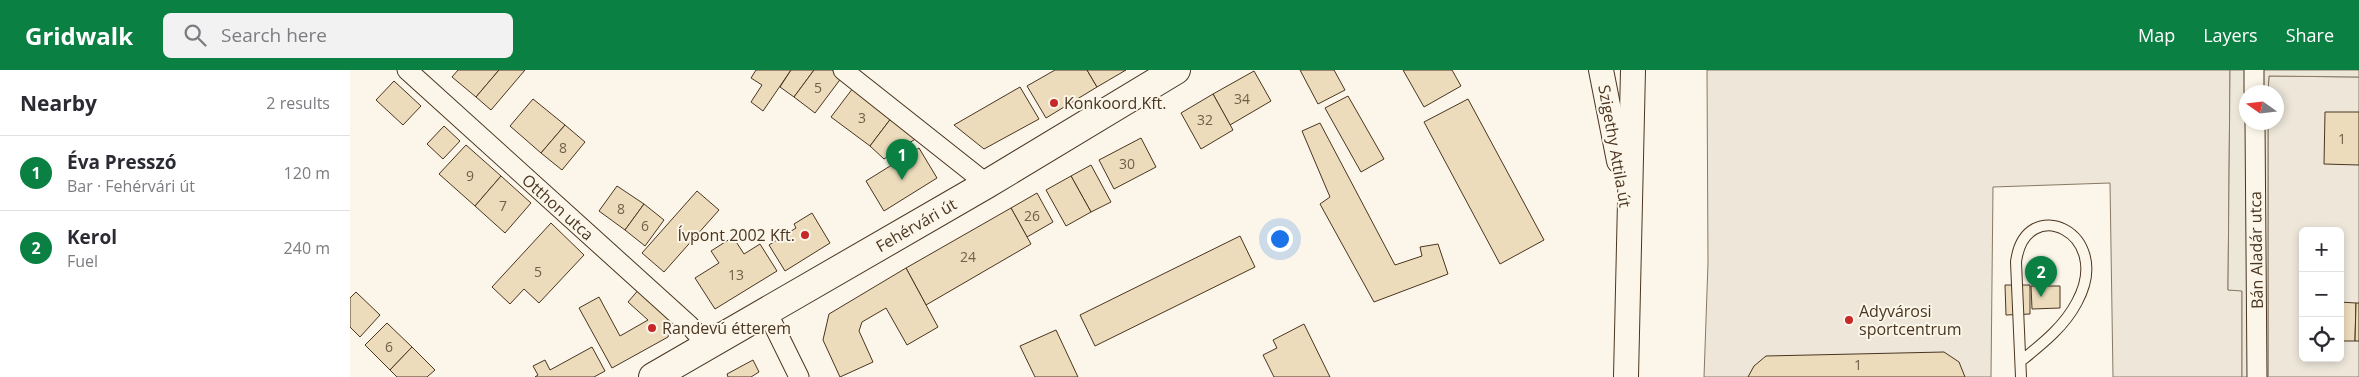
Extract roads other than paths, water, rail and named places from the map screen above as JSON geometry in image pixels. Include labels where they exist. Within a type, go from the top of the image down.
[{"type":"main road","name":"Fehérvári út","points":[[653,377],[987,184],[1176,70]]},
{"type":"street","name":"Otthon utca","points":[[407,70],[689,325],[707,345]]},
{"type":"street","points":[[844,70],[987,184]]},
{"type":"street","name":"Szigethy Attila út","points":[[1601,70],[1616,136],[1628,222]]},
{"type":"street","name":"Szigethy Attila út","points":[[1626,377],[1628,222],[1633,70]]},
{"type":"street","points":[[2254,70],[2254,85]]},
{"type":"street","name":"Bán Aladár utca","points":[[2254,130],[2257,377]]},
{"type":"street","points":[[767,312],[799,377]]},
{"type":"lane","points":[[2021,361],[2051,336],[2078,302],[2084,281],[2085,260],[2080,241],[2068,230],[2056,226],[2038,227],[2024,236],[2018,250],[2016,262],[2021,377]]},
{"type":"place","name":"Konkoord Kft.","points":[[1054,103]]},
{"type":"place","name":"Éva Presszó","points":[[902,180]]},
{"type":"place","name":"Ívpont 2002 Kft.","points":[[805,235]]},
{"type":"place","name":"Kerol","points":[[2041,297]]},
{"type":"place","name":"Adyvárosi sportcentrum","points":[[1849,320]]},
{"type":"place","name":"Randevú étterem","points":[[652,328]]}]
